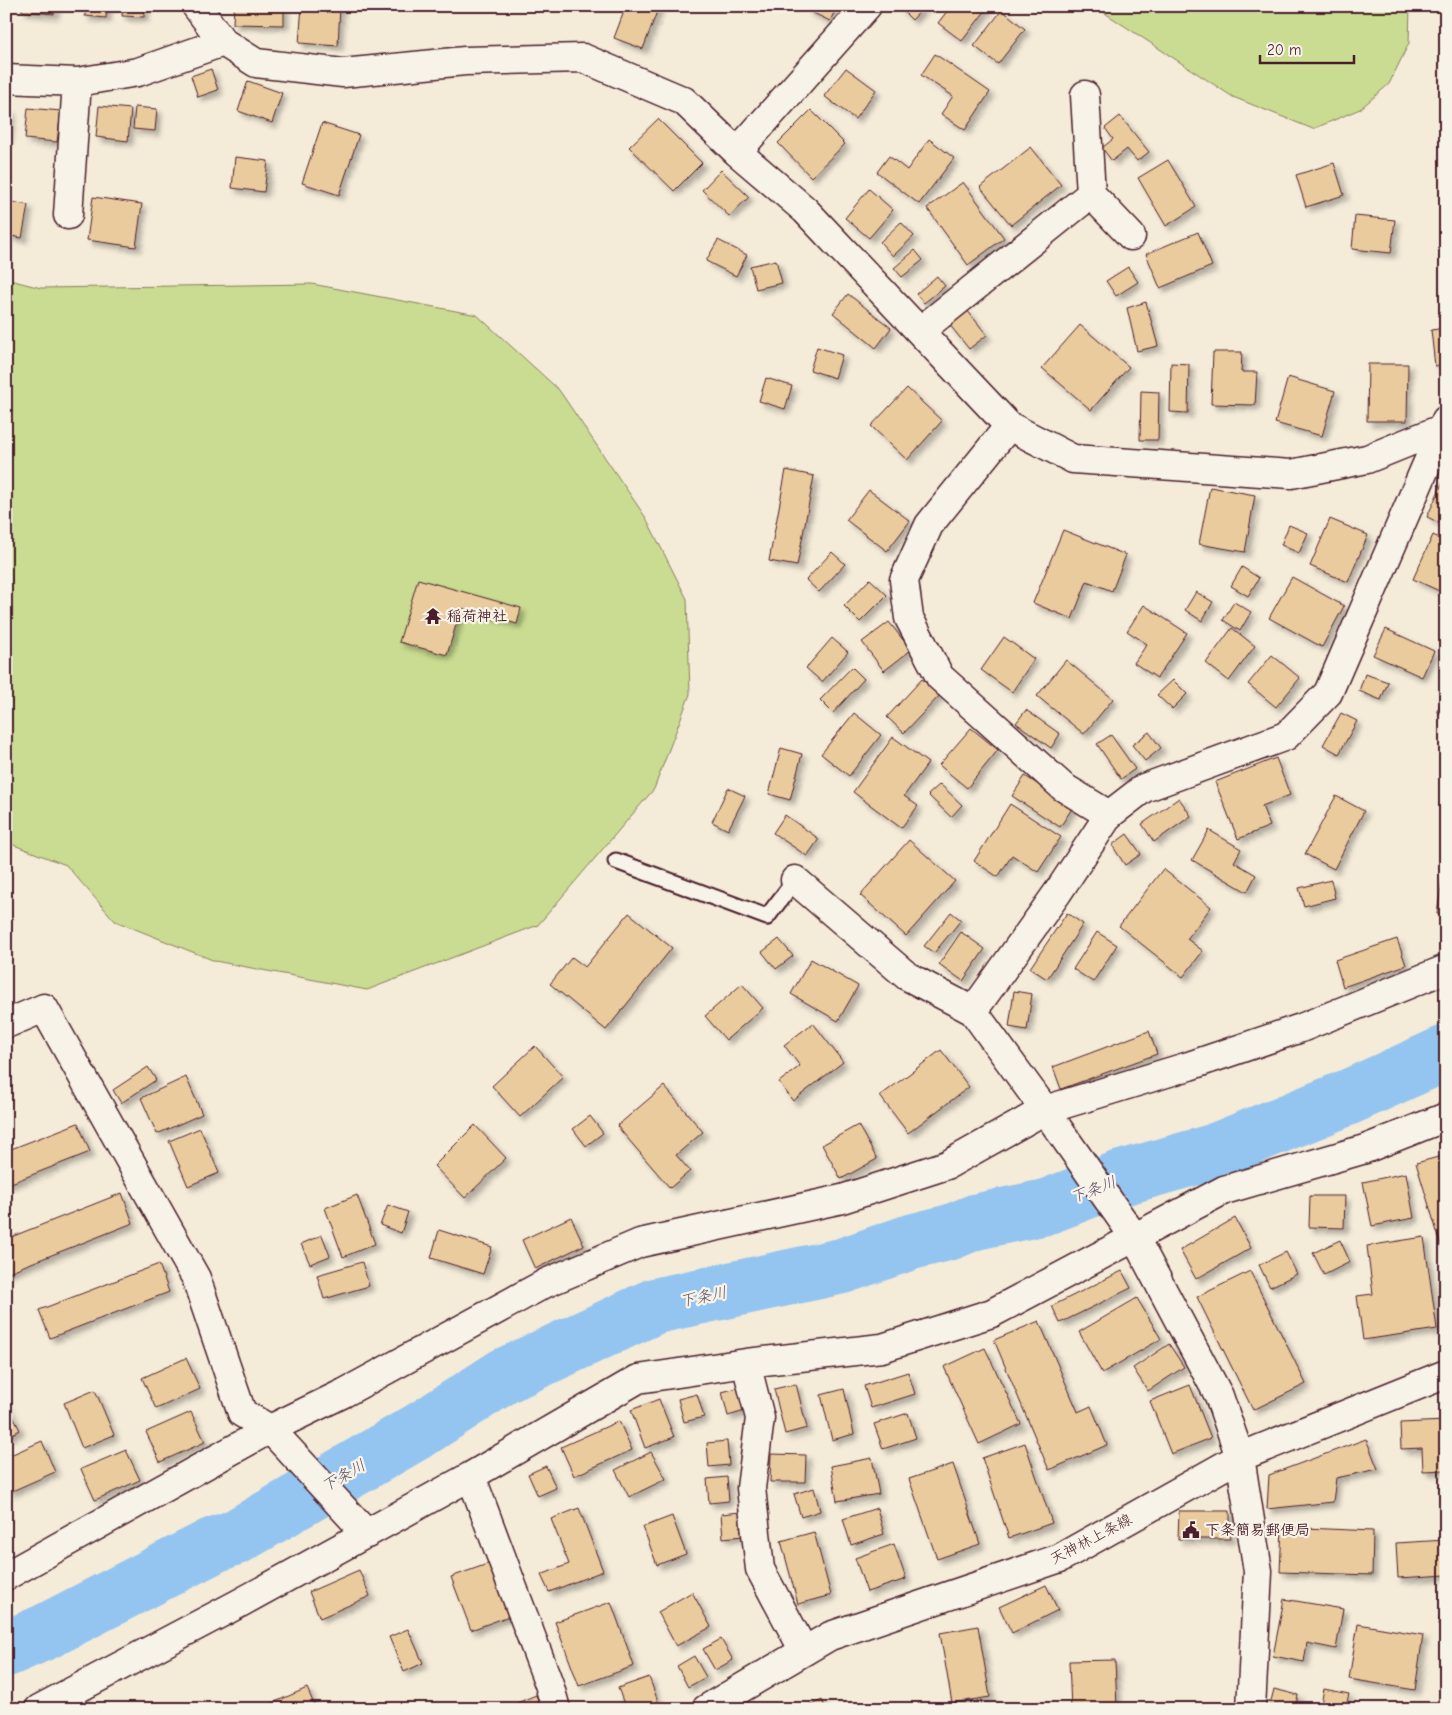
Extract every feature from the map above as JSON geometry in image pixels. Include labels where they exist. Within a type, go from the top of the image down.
[{"type":"street","points":[[196,6],[223,42],[256,63],[343,73],[465,61],[583,58],[684,101],[737,152],[805,210],[1009,426],[1073,459],[1291,474],[1367,459],[1444,425]]},
{"type":"street","points":[[737,152],[867,6]]},
{"type":"street","points":[[6,79],[77,82],[138,72],[223,42]]},
{"type":"street","points":[[68,215],[77,82]]},
{"type":"street","points":[[1085,95],[1091,194],[1131,236]]},
{"type":"street","points":[[920,331],[1091,194]]},
{"type":"street","points":[[973,1011],[1058,892],[1109,815],[1144,788],[1286,736],[1328,693],[1444,425]]},
{"type":"street","points":[[1009,426],[929,525],[904,580],[909,618],[940,677],[1063,787],[1109,815]]},
{"type":"street","points":[[795,880],[907,976],[973,1011],[1135,1238],[1219,1396],[1240,1457],[1258,1571],[1251,1709]]},
{"type":"street","points":[[6,1576],[270,1429],[344,1394],[546,1283],[640,1243],[842,1199],[938,1168],[1045,1110],[1188,1066],[1300,1028],[1446,969]]},
{"type":"street","points":[[6,1024],[44,1008],[196,1278],[242,1413],[270,1429],[367,1534]]},
{"type":"street","points":[[39,1709],[367,1534],[638,1379],[746,1363],[882,1348],[992,1312],[1224,1190],[1365,1149],[1446,1117]]},
{"type":"street","points":[[746,1363],[760,1418],[751,1488],[760,1569],[804,1651]]},
{"type":"street","name":"天神林上条線","points":[[712,1707],[830,1636],[1060,1558],[1240,1457],[1446,1374]]},
{"type":"street","points":[[471,1476],[549,1684],[556,1709]]},
{"type":"lane","points":[[616,861],[767,917],[795,880]]},
{"type":"green space","points":[[1094,6],[1410,6],[1409,43],[1389,84],[1360,109],[1313,129],[1233,97]]},
{"type":"green space","points":[[6,279],[41,288],[312,284],[477,315],[559,390],[646,518],[687,599],[690,694],[654,789],[538,925],[367,990],[215,961],[115,921],[66,865],[6,842]]},
{"type":"building","points":[[22,6],[55,6],[54,14],[22,11]]},
{"type":"building","points":[[86,6],[107,6],[106,18],[85,16]]},
{"type":"building","points":[[123,6],[145,6],[144,17],[122,16]]},
{"type":"building","points":[[234,6],[284,6],[284,25],[233,24]]},
{"type":"building","points":[[302,6],[340,6],[338,46],[299,43]]},
{"type":"building","points":[[626,6],[659,6],[643,49],[614,38]]},
{"type":"building","points":[[808,6],[837,6],[830,21],[807,10]]},
{"type":"building","points":[[898,6],[925,6],[912,20]]},
{"type":"building","points":[[951,6],[989,6],[962,41],[938,23]]},
{"type":"building","points":[[1002,10],[1025,29],[998,64],[974,46]]},
{"type":"building","points":[[935,54],[990,92],[965,130],[941,114],[953,96],[921,75]]},
{"type":"building","points":[[846,68],[876,90],[855,119],[824,96]]},
{"type":"building","points":[[211,69],[218,90],[198,97],[191,76]]},
{"type":"building","points":[[248,81],[282,93],[272,123],[238,111]]},
{"type":"building","points":[[99,106],[131,109],[128,141],[96,137]]},
{"type":"building","points":[[135,107],[157,109],[155,131],[133,129]]},
{"type":"building","points":[[28,108],[61,111],[57,142],[25,139]]},
{"type":"building","points":[[6,110],[11,110],[7,141],[6,141]]},
{"type":"building","points":[[811,110],[845,144],[811,177],[778,143]]},
{"type":"building","points":[[1120,116],[1149,152],[1137,161],[1127,149],[1112,161],[1102,148],[1113,139],[1105,128]]},
{"type":"building","points":[[658,119],[702,163],[674,191],[629,147]]},
{"type":"building","points":[[322,123],[359,135],[339,195],[302,183]]},
{"type":"building","points":[[929,139],[954,158],[919,204],[877,172],[889,156],[907,170]]},
{"type":"building","points":[[1031,147],[1061,185],[1011,225],[980,187]]},
{"type":"building","points":[[235,157],[268,161],[264,192],[232,188]]},
{"type":"building","points":[[1168,160],[1196,207],[1166,226],[1138,178]]},
{"type":"building","points":[[1334,163],[1344,195],[1306,207],[1296,175]]},
{"type":"building","points":[[721,170],[749,197],[729,216],[702,190]]},
{"type":"building","points":[[963,182],[1004,238],[968,265],[927,208]]},
{"type":"building","points":[[869,189],[893,210],[869,238],[845,218]]},
{"type":"building","points":[[93,197],[142,204],[136,247],[87,240]]},
{"type":"building","points":[[6,201],[28,205],[22,238],[6,235]]},
{"type":"building","points":[[1355,216],[1395,220],[1391,253],[1352,249]]},
{"type":"building","points":[[901,222],[914,236],[893,256],[880,242]]},
{"type":"building","points":[[1198,232],[1212,266],[1160,288],[1146,254]]},
{"type":"building","points":[[718,240],[747,255],[736,276],[706,261]]},
{"type":"building","points":[[915,250],[923,260],[902,277],[894,268]]},
{"type":"building","points":[[776,260],[782,283],[756,289],[750,266]]},
{"type":"building","points":[[1128,267],[1138,282],[1116,296],[1106,281]]},
{"type":"building","points":[[937,276],[945,286],[924,303],[916,294]]},
{"type":"building","points":[[848,294],[891,328],[876,348],[833,313]]},
{"type":"building","points":[[1146,302],[1158,346],[1137,351],[1127,308]]},
{"type":"building","points":[[967,310],[987,335],[969,349],[949,324]]},
{"type":"building","points":[[1080,325],[1129,367],[1091,410],[1042,368]]},
{"type":"building","points":[[1446,328],[1446,365],[1435,366],[1431,330]]},
{"type":"building","points":[[817,347],[842,355],[835,378],[810,370]]},
{"type":"building","points":[[1213,352],[1242,352],[1241,372],[1257,372],[1255,405],[1211,404]]},
{"type":"building","points":[[1171,363],[1189,364],[1188,413],[1170,412]]},
{"type":"building","points":[[1368,364],[1408,364],[1407,421],[1367,421]]},
{"type":"building","points":[[1288,377],[1335,391],[1322,436],[1275,423]]},
{"type":"building","points":[[766,378],[792,386],[785,409],[759,401]]},
{"type":"building","points":[[907,388],[942,421],[907,460],[871,426]]},
{"type":"building","points":[[1141,391],[1159,392],[1158,440],[1140,440]]},
{"type":"building","points":[[786,470],[814,476],[797,566],[769,561]]},
{"type":"building","points":[[1446,475],[1446,526],[1427,517]]},
{"type":"building","points":[[1210,487],[1255,495],[1245,552],[1199,544]]},
{"type":"building","points":[[869,490],[910,521],[887,551],[846,520]]},
{"type":"building","points":[[1330,519],[1368,535],[1348,582],[1310,566]]},
{"type":"building","points":[[1289,525],[1308,533],[1299,553],[1281,545]]},
{"type":"building","points":[[1063,530],[1126,555],[1112,591],[1087,581],[1072,619],[1033,603]]},
{"type":"building","points":[[1433,535],[1446,541],[1446,594],[1413,579]]},
{"type":"building","points":[[832,552],[845,564],[819,592],[806,580]]},
{"type":"building","points":[[1242,567],[1259,578],[1248,596],[1231,586]]},
{"type":"building","points":[[1292,577],[1344,606],[1322,647],[1269,618]]},
{"type":"building","name":"稲荷神社","points":[[418,579],[521,608],[517,624],[461,608],[447,655],[399,642]]},
{"type":"building","points":[[870,579],[887,595],[860,622],[844,606]]},
{"type":"building","points":[[1196,592],[1213,602],[1202,621],[1185,610]]},
{"type":"building","points":[[1234,602],[1251,612],[1240,631],[1223,620]]},
{"type":"building","points":[[1144,605],[1187,633],[1157,678],[1134,663],[1147,644],[1127,631]]},
{"type":"building","points":[[889,622],[911,650],[884,671],[862,642]]},
{"type":"building","points":[[1232,628],[1255,646],[1229,681],[1206,663]]},
{"type":"building","points":[[1386,629],[1434,651],[1422,677],[1373,655]]},
{"type":"building","points":[[1004,637],[1034,659],[1012,692],[981,670]]},
{"type":"building","points":[[832,638],[848,652],[822,682],[806,668]]},
{"type":"building","points":[[1272,655],[1300,678],[1276,707],[1248,684]]},
{"type":"building","points":[[1066,660],[1113,699],[1084,734],[1037,696]]},
{"type":"building","points":[[852,667],[864,679],[833,713],[820,700]]},
{"type":"building","points":[[1365,674],[1388,682],[1381,700],[1359,691]]},
{"type":"building","points":[[922,679],[940,695],[904,733],[887,717]]},
{"type":"building","points":[[1173,680],[1187,694],[1172,709],[1157,695]]},
{"type":"building","points":[[1446,694],[1446,716],[1437,711]]},
{"type":"building","points":[[1026,710],[1060,734],[1051,748],[1016,723]]},
{"type":"building","points":[[854,713],[881,735],[849,776],[821,754]]},
{"type":"building","points":[[1341,713],[1357,721],[1339,754],[1323,745]]},
{"type":"building","points":[[971,728],[998,750],[967,788],[939,765]]},
{"type":"building","points":[[1149,732],[1161,748],[1145,761],[1132,745]]},
{"type":"building","points":[[1111,735],[1135,769],[1121,779],[1097,744]]},
{"type":"building","points":[[893,737],[928,763],[904,796],[918,806],[901,828],[853,792]]},
{"type":"building","points":[[781,748],[802,754],[790,800],[769,794]]},
{"type":"building","points":[[1276,758],[1290,795],[1262,806],[1270,826],[1238,839],[1215,782]]},
{"type":"building","points":[[1025,776],[1073,807],[1060,827],[1012,796]]},
{"type":"building","points":[[940,784],[962,805],[951,817],[928,795]]},
{"type":"building","points":[[728,788],[745,796],[728,830],[712,822]]},
{"type":"building","points":[[1336,796],[1364,811],[1334,869],[1305,854]]},
{"type":"building","points":[[1179,798],[1191,816],[1154,842],[1142,824]]},
{"type":"building","points":[[1010,804],[1061,837],[1038,872],[1012,855],[998,877],[974,861]]},
{"type":"building","points":[[785,815],[819,839],[807,856],[773,833]]},
{"type":"building","points":[[1209,830],[1241,849],[1234,862],[1256,875],[1247,892],[1192,860]]},
{"type":"building","points":[[1127,834],[1141,854],[1125,865],[1112,845]]},
{"type":"building","points":[[909,840],[955,881],[906,936],[860,895]]},
{"type":"building","points":[[1446,855],[1446,915],[1437,914]]},
{"type":"building","points":[[1163,869],[1211,907],[1187,939],[1203,951],[1183,977],[1119,926]]},
{"type":"building","points":[[1331,880],[1335,898],[1304,906],[1299,888]]},
{"type":"building","points":[[951,912],[961,920],[934,953],[924,946]]},
{"type":"building","points":[[629,913],[672,948],[606,1030],[550,984],[572,957],[585,967]]},
{"type":"building","points":[[1067,913],[1083,924],[1047,979],[1030,968]]},
{"type":"building","points":[[961,932],[985,949],[963,981],[939,964]]},
{"type":"building","points":[[1097,932],[1117,945],[1093,982],[1073,969]]},
{"type":"building","points":[[779,939],[793,956],[776,969],[762,952]]},
{"type":"building","points":[[1397,939],[1406,965],[1343,987],[1335,960]]},
{"type":"building","points":[[811,959],[858,986],[838,1021],[791,994]]},
{"type":"building","points":[[742,984],[763,1008],[726,1040],[705,1016]]},
{"type":"building","points":[[1014,991],[1032,994],[1027,1030],[1009,1027]]},
{"type":"building","points":[[813,1023],[843,1062],[793,1101],[779,1082],[800,1066],[784,1045]]},
{"type":"building","points":[[1149,1031],[1157,1054],[1061,1089],[1053,1067]]},
{"type":"building","points":[[535,1046],[563,1077],[520,1117],[492,1086]]},
{"type":"building","points":[[941,1050],[969,1087],[908,1133],[880,1096]]},
{"type":"building","points":[[148,1067],[156,1080],[121,1103],[113,1090]]},
{"type":"building","points":[[186,1077],[202,1114],[157,1134],[141,1098]]},
{"type":"building","points":[[664,1086],[703,1132],[676,1155],[690,1171],[670,1188],[617,1126]]},
{"type":"building","points":[[590,1116],[603,1133],[586,1146],[573,1129]]},
{"type":"building","points":[[78,1123],[90,1152],[6,1185],[6,1151]]},
{"type":"building","points":[[475,1125],[506,1158],[465,1198],[434,1166]]},
{"type":"building","points":[[858,1125],[877,1159],[841,1179],[822,1145]]},
{"type":"building","points":[[200,1128],[219,1173],[188,1186],[169,1141]]},
{"type":"building","points":[[1446,1155],[1446,1247],[1442,1248],[1416,1163]]},
{"type":"building","points":[[1406,1173],[1414,1218],[1372,1226],[1363,1182]]},
{"type":"building","points":[[122,1193],[133,1223],[6,1273],[6,1239]]},
{"type":"building","points":[[357,1195],[375,1244],[343,1257],[325,1208]]},
{"type":"building","points":[[1310,1196],[1345,1196],[1344,1228],[1309,1227]]},
{"type":"building","points":[[388,1205],[408,1212],[401,1233],[380,1225]]},
{"type":"building","points":[[571,1217],[584,1245],[535,1269],[522,1240]]},
{"type":"building","points":[[1235,1218],[1251,1248],[1196,1279],[1180,1250]]},
{"type":"building","points":[[439,1230],[492,1247],[483,1274],[431,1258]]},
{"type":"building","points":[[322,1235],[330,1256],[310,1264],[301,1244]]},
{"type":"building","points":[[1424,1237],[1437,1329],[1363,1340],[1357,1296],[1373,1294],[1367,1246]]},
{"type":"building","points":[[1340,1240],[1350,1262],[1324,1275],[1313,1253]]},
{"type":"building","points":[[1286,1252],[1297,1274],[1270,1287],[1259,1265]]},
{"type":"building","points":[[362,1262],[369,1286],[324,1299],[317,1275]]},
{"type":"building","points":[[159,1264],[169,1292],[50,1338],[39,1310]]},
{"type":"building","points":[[1122,1271],[1131,1288],[1060,1323],[1052,1306]]},
{"type":"building","points":[[1250,1271],[1306,1384],[1253,1410],[1197,1297]]},
{"type":"building","points":[[1137,1298],[1161,1339],[1102,1373],[1079,1332]]},
{"type":"building","points":[[1039,1321],[1078,1412],[1091,1406],[1107,1445],[1049,1470],[994,1340]]},
{"type":"building","points":[[1169,1344],[1184,1367],[1148,1391],[1133,1368]]},
{"type":"building","points":[[985,1348],[1021,1424],[979,1444],[944,1367]]},
{"type":"building","points":[[186,1358],[200,1389],[156,1409],[142,1378]]},
{"type":"building","points":[[908,1372],[915,1394],[871,1408],[864,1386]]},
{"type":"building","points":[[796,1384],[807,1428],[785,1434],[774,1389]]},
{"type":"building","points":[[1190,1385],[1211,1438],[1171,1454],[1150,1401]]},
{"type":"building","points":[[741,1387],[748,1410],[728,1416],[722,1392]]},
{"type":"building","points":[[844,1389],[854,1434],[832,1440],[821,1395]]},
{"type":"building","points":[[95,1390],[114,1435],[82,1448],[64,1403]]},
{"type":"building","points":[[697,1394],[704,1417],[684,1422],[678,1399]]},
{"type":"building","points":[[659,1399],[674,1437],[645,1448],[631,1410]]},
{"type":"building","points":[[6,1403],[20,1430],[6,1437]]},
{"type":"building","points":[[191,1412],[205,1442],[160,1462],[146,1432]]},
{"type":"building","points":[[908,1413],[916,1438],[883,1449],[874,1424]]},
{"type":"building","points":[[619,1421],[632,1450],[574,1476],[561,1447]]},
{"type":"building","points":[[1446,1421],[1446,1470],[1423,1471],[1422,1448],[1401,1449],[1400,1423]]},
{"type":"building","points":[[1366,1439],[1378,1469],[1336,1478],[1333,1502],[1267,1509],[1269,1475]]},
{"type":"building","points":[[42,1441],[55,1472],[10,1492],[6,1482],[6,1457]]},
{"type":"building","points":[[727,1441],[729,1465],[709,1467],[707,1443]]},
{"type":"building","points":[[1025,1443],[1052,1523],[1009,1538],[982,1458]]},
{"type":"building","points":[[126,1450],[140,1480],[95,1500],[81,1469]]},
{"type":"building","points":[[651,1452],[666,1479],[629,1497],[615,1470]]},
{"type":"building","points":[[771,1454],[806,1455],[805,1482],[770,1482]]},
{"type":"building","points":[[872,1458],[879,1494],[837,1501],[831,1466]]},
{"type":"building","points":[[953,1464],[980,1544],[937,1559],[909,1479]]},
{"type":"building","points":[[546,1466],[556,1488],[538,1496],[528,1474]]},
{"type":"building","points":[[727,1477],[729,1501],[709,1503],[707,1479]]},
{"type":"building","points":[[814,1488],[820,1511],[801,1517],[794,1494]]},
{"type":"building","points":[[579,1508],[603,1571],[549,1592],[541,1575],[569,1564],[551,1519]]},
{"type":"building","points":[[877,1508],[884,1534],[851,1545],[843,1519]]},
{"type":"building","points":[[1179,1511],[1230,1511],[1230,1539],[1178,1539]]},
{"type":"building","points":[[741,1512],[743,1536],[723,1538],[721,1514]]},
{"type":"building","points":[[672,1516],[686,1554],[657,1565],[643,1527]]},
{"type":"building","points":[[1282,1527],[1373,1531],[1372,1575],[1280,1572]]},
{"type":"building","points":[[814,1532],[831,1595],[798,1604],[781,1541]]},
{"type":"building","points":[[1446,1540],[1446,1575],[1398,1578],[1396,1543]]},
{"type":"building","points":[[894,1544],[906,1579],[867,1592],[855,1558]]},
{"type":"building","points":[[493,1562],[512,1615],[471,1630],[451,1577]]},
{"type":"building","points":[[359,1570],[370,1596],[320,1618],[309,1592]]},
{"type":"building","points":[[1046,1585],[1058,1610],[1012,1633],[999,1607]]},
{"type":"building","points":[[692,1592],[711,1627],[676,1646],[658,1612]]},
{"type":"building","points":[[1284,1599],[1343,1609],[1336,1649],[1307,1643],[1304,1662],[1273,1656]]},
{"type":"building","points":[[1444,1600],[1446,1601],[1446,1627],[1438,1625]]},
{"type":"building","points":[[611,1602],[634,1666],[579,1686],[555,1622]]},
{"type":"building","points":[[1358,1624],[1423,1635],[1415,1690],[1349,1679]]},
{"type":"building","points":[[978,1626],[990,1697],[952,1703],[940,1633]]},
{"type":"building","points":[[408,1629],[423,1663],[404,1672],[389,1637]]},
{"type":"building","points":[[721,1639],[733,1660],[715,1670],[703,1649]]},
{"type":"building","points":[[694,1656],[706,1677],[688,1687],[677,1666]]},
{"type":"building","points":[[1115,1660],[1117,1709],[1071,1709],[1069,1661]]},
{"type":"building","points":[[649,1677],[659,1704],[646,1709],[626,1709],[618,1688]]},
{"type":"building","points":[[307,1688],[316,1709],[259,1709]]},
{"type":"building","points":[[1274,1689],[1298,1695],[1295,1709],[1269,1709]]},
{"type":"building","points":[[1324,1689],[1349,1694],[1345,1709],[1320,1709]]},
{"type":"building","points":[[536,1695],[542,1709],[519,1709],[517,1703]]},
{"type":"building","points":[[822,1700],[826,1709],[803,1709]]},
{"type":"building","points":[[985,1706],[1006,1706],[1006,1709],[985,1709]]},
{"type":"waterway","name":"下条川","points":[[6,1649],[45,1632],[214,1545],[236,1537],[422,1429],[504,1376],[655,1306],[842,1266],[911,1242],[951,1232],[975,1222],[1046,1207],[1118,1179],[1213,1152],[1349,1097],[1446,1053]]},
{"type":"place","name":"稲荷神社","points":[[433,616]]},
{"type":"place","name":"下条簡易郵便局","points":[[1191,1530]]}]
